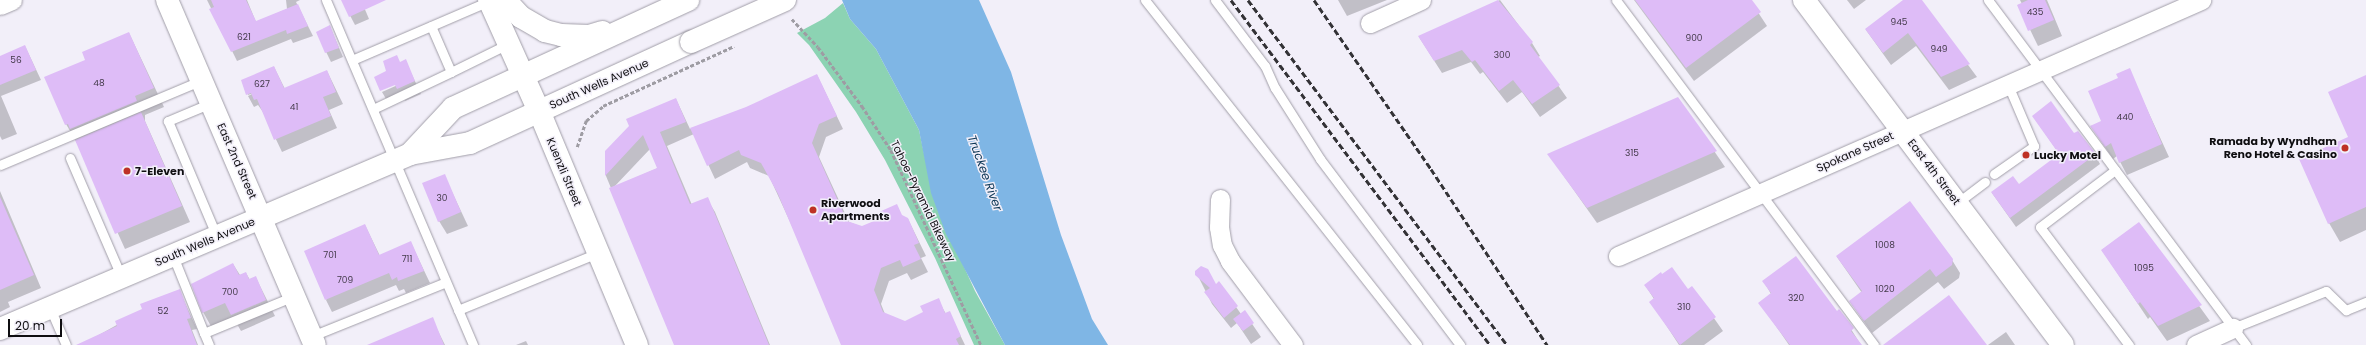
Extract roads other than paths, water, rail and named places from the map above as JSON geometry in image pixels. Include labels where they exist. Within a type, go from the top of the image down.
[{"type":"main road","name":"East 2nd Street","points":[[167,0],[262,218],[313,341]]},
{"type":"main road","points":[[494,0],[533,26],[562,35],[589,36],[640,22]]},
{"type":"main road","name":"Kuenzli Street","points":[[494,0],[508,44],[539,111],[635,344]]},
{"type":"main road","name":"East 4th Street","points":[[1804,0],[2063,345]]},
{"type":"main road","name":"South Wells Avenue","points":[[402,157],[453,108],[522,75],[680,4]]},
{"type":"main road","name":"South Wells Avenue","points":[[0,329],[402,157],[470,143],[691,42],[788,11]]},
{"type":"street","points":[[0,5],[12,0]]},
{"type":"street","points":[[1370,23],[1421,0]]},
{"type":"street","name":"Spokane Street","points":[[1618,256],[2201,0]]},
{"type":"street","points":[[1220,199],[1220,233],[1230,261],[1293,345]]},
{"type":"street","points":[[2196,345],[2233,328]]},
{"type":"lane","points":[[326,0],[373,109],[402,157],[446,282],[473,345]]},
{"type":"lane","points":[[352,60],[494,0]]},
{"type":"lane","points":[[1144,0],[1417,345]]},
{"type":"lane","points":[[1215,0],[1265,66],[1275,88],[1320,159],[1460,345]]},
{"type":"lane","points":[[1616,0],[1874,345]]},
{"type":"lane","points":[[1988,0],[2246,345]]},
{"type":"lane","points":[[431,26],[450,72]]},
{"type":"lane","points":[[373,109],[508,44]]},
{"type":"lane","points":[[0,165],[202,80]]},
{"type":"lane","points":[[1994,174],[2034,146],[2008,85]]},
{"type":"lane","points":[[211,103],[168,121],[217,237]]},
{"type":"lane","points":[[70,158],[122,278]]},
{"type":"lane","points":[[2115,170],[2040,227],[2129,345]]},
{"type":"lane","points":[[1957,203],[1985,182]]},
{"type":"lane","points":[[458,310],[598,252]]},
{"type":"lane","points":[[173,256],[209,345]]},
{"type":"lane","points":[[313,341],[446,282]]},
{"type":"lane","points":[[2233,328],[2326,291],[2346,310],[2366,302]]},
{"type":"lane","points":[[204,333],[294,296]]},
{"type":"lane","points":[[50,308],[66,345]]},
{"type":"water","name":"Truckee River","points":[[842,0],[979,0],[1011,72],[1061,235],[1092,319],[1108,345],[1005,345],[946,234],[931,193],[919,130],[876,49],[850,19]]},
{"type":"railway","points":[[1231,0],[1490,345]]},
{"type":"railway","points":[[1248,0],[1507,345]]},
{"type":"railway","points":[[1314,0],[1431,169],[1547,345]]},
{"type":"place","name":"Ramada by Wyndham Reno Hotel & Casino","points":[[2345,148]]},
{"type":"place","name":"Lucky Motel","points":[[2026,155]]},
{"type":"place","name":"7-Eleven","points":[[127,171]]},
{"type":"place","name":"Riverwood Apartments","points":[[813,210]]}]
